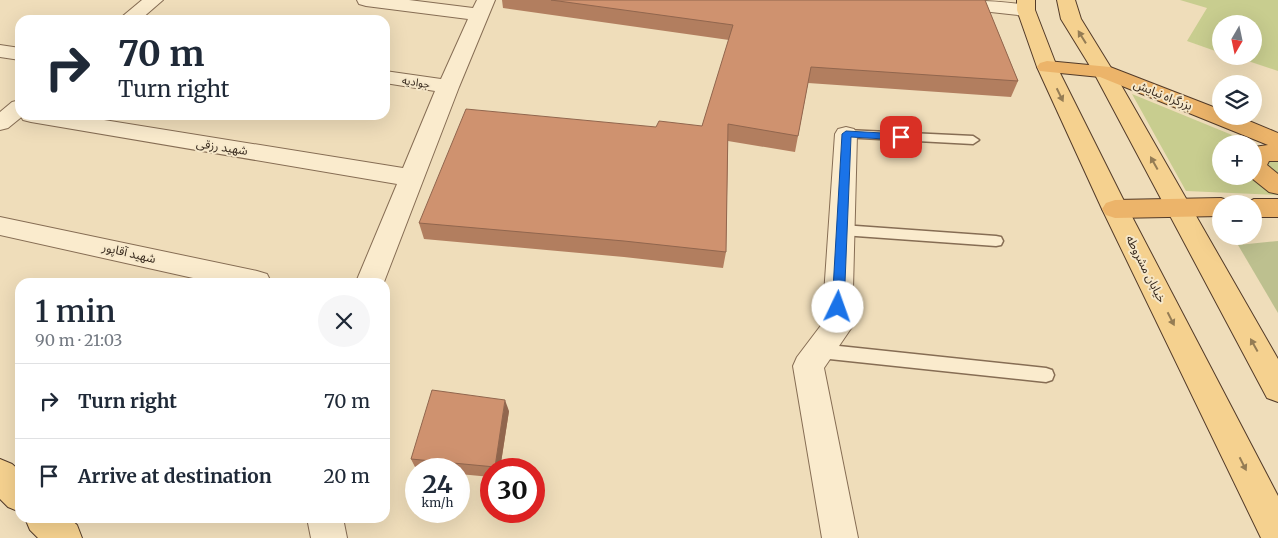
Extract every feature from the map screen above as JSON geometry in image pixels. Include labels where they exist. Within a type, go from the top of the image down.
[{"type":"highway","name":"بزرگراه نیایش","points":[[1047,67],[1103,71],[1278,141]]},
{"type":"highway","points":[[1262,153],[1278,153]]},
{"type":"highway","points":[[1262,174],[1278,186]]},
{"type":"highway","points":[[1116,209],[1178,206],[1212,207]]},
{"type":"highway","points":[[1262,208],[1278,208]]},
{"type":"main road","points":[[1066,0],[1071,19],[1103,71],[1278,388]]},
{"type":"main road","name":"خیابان مشروطه","points":[[1026,5],[1047,67],[1278,533]]},
{"type":"main road","points":[[0,475],[15,490]]},
{"type":"main road","points":[[48,523],[64,538]]},
{"type":"street","points":[[134,15],[154,0]]},
{"type":"street","points":[[366,0],[483,8],[448,87],[372,278]]},
{"type":"street","points":[[936,0],[1026,5]]},
{"type":"street","points":[[0,51],[15,53]]},
{"type":"street","name":"جوادیه","points":[[390,79],[448,87]]},
{"type":"street","name":"شهید رزقی","points":[[54,120],[413,178]]},
{"type":"street","points":[[840,538],[808,366],[837,327],[846,134]]},
{"type":"street","name":"شهید آقاپور","points":[[0,226],[239,278]]},
{"type":"street","points":[[326,523],[329,538]]},
{"type":"lane","points":[[846,134],[973,140]]},
{"type":"lane","points":[[842,230],[996,241]]},
{"type":"lane","points":[[820,351],[1046,375]]},
{"type":"green space","points":[[1180,0],[1278,0],[1278,71],[1260,65],[1262,65],[1262,15],[1212,15],[1212,50],[1187,41],[1207,8]]},
{"type":"green space","points":[[1132,94],[1232,135],[1212,135],[1212,185],[1262,185],[1262,147],[1278,153],[1278,195],[1186,191]]},
{"type":"green space","points":[[1278,241],[1278,313],[1238,245],[1262,245],[1262,243]]},
{"type":"building","points":[[551,0],[985,0],[1018,81],[811,67],[798,136],[728,124],[726,252],[419,223],[466,109],[656,127],[659,121],[702,126],[733,25]]},
{"type":"building","points":[[432,390],[505,400],[496,458],[480,458],[480,466],[470,465],[470,458],[411,458]]},
{"type":"route","points":[[838,307],[846,134],[901,137]]}]
